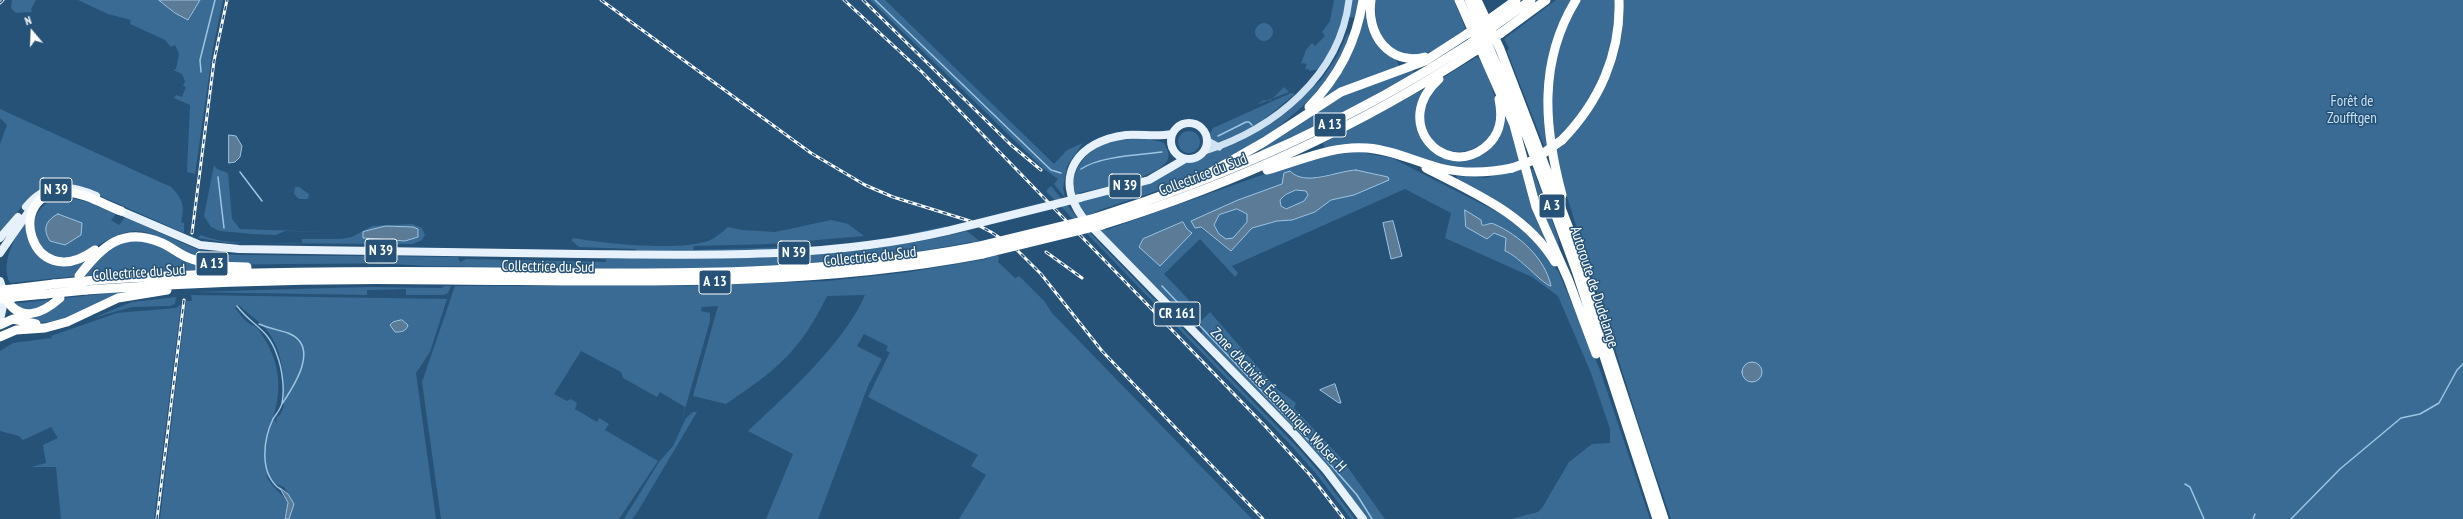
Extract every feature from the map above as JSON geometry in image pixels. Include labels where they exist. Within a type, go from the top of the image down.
[{"type":"highway","points":[[1179,190],[1290,125],[1320,96],[1344,63],[1354,42],[1363,0]]},
{"type":"highway","name":"A 13","points":[[1371,0],[1372,27],[1382,45],[1389,52],[1404,59],[1413,59],[1441,51]]},
{"type":"highway","name":"Autoroute de Dudelange","points":[[1477,0],[1500,50],[1568,226],[1664,519]]},
{"type":"highway","name":"A 3","points":[[1482,0],[1500,50]]},
{"type":"highway","name":"A 13","points":[[1496,20],[1516,0]]},
{"type":"highway","name":"A 13","points":[[1496,20],[1531,0]]},
{"type":"highway","name":"Collectrice du Sud","points":[[2,298],[14,293],[54,284],[96,280],[219,274],[366,270],[463,276],[678,282],[786,279],[900,268],[983,254],[1102,225],[1229,181],[1299,151],[1348,126],[1454,65],[1475,52],[1546,0]]},
{"type":"highway","name":"A 3","points":[[1568,226],[1552,155],[1547,105],[1554,52],[1565,22],[1576,0]]},
{"type":"highway","name":"A 3","points":[[1229,181],[1312,155],[1348,148],[1383,150],[1439,168],[1470,173],[1512,168],[1534,160],[1562,140],[1586,113],[1606,76],[1616,42],[1619,0]]},
{"type":"highway","name":"Autoroute de Dudelange","points":[[1462,1],[1527,137],[1577,273],[1622,417],[1657,519]]},
{"type":"highway","name":"A 3","points":[[1462,1],[1522,148],[1542,222],[1622,417]]},
{"type":"highway","name":"Collectrice du Sud","points":[[463,276],[687,273],[781,270],[905,258],[975,247],[1095,218],[1179,190],[1254,160],[1340,120],[1384,96],[1496,20]]},
{"type":"highway","name":"A 13","points":[[1290,125],[1341,92],[1410,67],[1469,38]]},
{"type":"highway","name":"A 3","points":[[1454,65],[1429,87],[1422,98],[1420,107],[1419,119],[1425,137],[1437,150],[1445,154],[1459,156],[1473,154],[1489,145],[1496,136],[1502,118],[1496,84]]},
{"type":"highway","name":"A 3","points":[[1409,158],[1487,200],[1528,228],[1550,254],[1576,302]]},
{"type":"highway","name":"A 13","points":[[121,211],[75,194],[56,193],[39,203],[33,210],[30,219],[30,235],[41,253],[60,262],[80,259],[122,236],[146,235],[187,257],[215,265],[366,270]]},
{"type":"highway","name":"A 13","points":[[79,276],[99,251],[116,240],[126,237],[145,237],[164,244]]},
{"type":"highway","name":"Collectrice du Sud","points":[[14,293],[46,294],[86,290],[232,283],[451,275]]},
{"type":"highway","name":"A 13","points":[[0,337],[24,328],[58,325],[101,304],[130,295],[232,283]]},
{"type":"highway","points":[[2,298],[13,310],[22,314],[39,312],[60,298]]},
{"type":"highway","name":"A 13","points":[[0,325],[13,319],[45,325],[58,325]]},
{"type":"main road","points":[[1185,159],[1196,159],[1205,151],[1238,139],[1274,117],[1314,80],[1328,63],[1339,42],[1350,0]]},
{"type":"main road","name":"CR 161","points":[[1172,134],[1180,126],[1191,123],[1202,128],[1208,142]]},
{"type":"main road","points":[[1167,170],[1173,149],[1172,134]]},
{"type":"main road","name":"Zone d'Activité Économique Wolser H","points":[[1172,134],[1116,137],[1104,141],[1083,152],[1072,169],[1070,179],[1070,192],[1074,205],[1083,218],[1295,435],[1326,470],[1363,519]]},
{"type":"main road","name":"Zone d'Activité Économique Wolser H","points":[[1149,136],[1165,141],[1173,149]]},
{"type":"main road","points":[[1205,151],[1208,142],[1219,147]]},
{"type":"main road","name":"CR 161","points":[[1173,149],[1185,159]]},
{"type":"main road","name":"N 39","points":[[0,253],[36,202],[54,191],[70,189],[79,191],[200,245],[220,249],[746,255],[837,250],[906,240],[948,231],[1149,180],[1185,159]]},
{"type":"main road","name":"N 39","points":[[0,238],[37,196],[48,189],[60,186],[81,189],[136,217]]},
{"type":"main road","points":[[0,281],[2,298],[0,320]]},
{"type":"green space","points":[[12,0],[36,0],[31,9],[32,12],[16,13],[11,8]]},
{"type":"green space","points":[[78,0],[159,0],[175,13],[189,20],[200,0],[223,0],[213,48],[195,174],[187,172],[190,105],[174,98],[176,95],[182,97],[186,87],[183,86],[185,81],[182,74],[173,70],[176,69],[179,54],[175,45],[171,47],[165,40],[130,24],[131,20],[108,14]]},
{"type":"green space","points":[[870,0],[885,0],[1054,164],[1067,150],[1083,143],[1067,166],[1063,188],[1065,198],[1054,184],[1058,179],[1044,169]]},
{"type":"green space","points":[[1334,0],[1347,0],[1337,41],[1320,69],[1309,71],[1309,68],[1307,70],[1305,68],[1307,65],[1304,63],[1301,64],[1306,50],[1312,43],[1315,46],[1325,36],[1322,32],[1330,21]]},
{"type":"green space","points":[[1352,0],[1359,0],[1356,18],[1349,17]]},
{"type":"green space","points":[[1375,0],[1454,0],[1466,30],[1440,47],[1429,52],[1410,56],[1400,54],[1391,49],[1385,42],[1380,32],[1375,11]]},
{"type":"green space","points":[[1556,0],[1573,0],[1548,72],[1551,164],[1507,51],[1509,48],[1504,39]]},
{"type":"green space","name":"Forêt de Zoufftgen","points":[[1580,0],[1615,0],[1614,27],[1610,52],[1596,90],[1585,108],[1570,124],[1562,136],[1558,149],[1585,117],[1607,82],[1615,62],[1620,42],[1623,21],[1622,0],[2463,0],[2463,519],[1671,519],[1643,437],[1556,162],[1550,91],[1561,39]]},
{"type":"green space","points":[[1367,5],[1372,23],[1392,51],[1399,67],[1325,98],[1323,95],[1346,65],[1357,40]]},
{"type":"green space","points":[[1264,23],[1270,26],[1273,32],[1270,38],[1264,41],[1258,38],[1255,32],[1258,26]]},
{"type":"green space","points":[[1348,32],[1349,36],[1347,46],[1342,56],[1335,68],[1318,90],[1278,127],[1256,143],[1232,157],[1182,181],[1091,214],[1106,230],[1293,164],[1326,155],[1359,152],[1392,158],[1509,218],[1534,238],[1559,273],[1600,370],[1650,519],[1511,519],[1538,512],[1542,508],[1569,462],[1592,444],[1610,443],[1610,429],[1591,373],[1558,296],[1532,277],[1445,238],[1451,213],[1405,189],[1232,266],[1238,273],[1235,277],[1200,239],[1164,274],[1189,300],[1185,304],[1194,314],[1183,314],[1085,215],[1074,196],[1073,184],[1076,172],[1082,161],[1091,152],[1114,141],[1126,139],[1152,140],[1164,143],[1168,152],[1168,159],[1163,166],[1142,177],[1079,193],[1081,200],[1150,183],[1184,162],[1197,160],[1205,155],[1239,142],[1258,131],[1278,117],[1321,80],[1338,55]],"holes":[[[1356,170],[1354,195],[1331,200],[1315,212],[1292,220],[1277,221],[1252,228],[1231,251],[1191,221],[1238,200],[1282,184],[1284,173],[1305,179]],[[1464,212],[1481,220],[1484,226]],[[1183,222],[1187,229],[1143,239]],[[1493,223],[1526,245],[1546,285],[1521,260],[1505,251],[1507,238],[1494,233],[1484,226]]]},
{"type":"green space","points":[[1477,57],[1484,67],[1491,85],[1497,114],[1493,131],[1483,143],[1470,150],[1455,152],[1441,147],[1430,136],[1424,117],[1425,103],[1430,91],[1436,84]]},
{"type":"green space","points":[[1412,69],[1414,73],[1337,116],[1262,152],[1259,148],[1333,99]]},
{"type":"green space","points":[[1284,87],[1289,92],[1272,98]]},
{"type":"green space","points":[[1426,88],[1419,103],[1418,116],[1427,144],[1465,158],[1482,155],[1489,148],[1506,116],[1522,160],[1498,168],[1455,168],[1382,146],[1325,149],[1323,143]]},
{"type":"green space","points":[[1291,93],[1295,94],[1256,126],[1219,143],[1210,140],[1209,136],[1213,128]]},
{"type":"green space","points":[[1264,100],[1267,101],[1256,105]]},
{"type":"green space","points":[[0,109],[171,187],[178,195],[182,203],[183,211],[181,222],[184,223],[184,233],[71,183],[58,184],[22,206],[0,235],[0,144],[7,125],[0,118]]},
{"type":"green space","points":[[1189,131],[1197,134],[1200,142],[1197,150],[1189,153],[1181,150],[1178,142],[1181,134]]},
{"type":"green space","points":[[214,165],[217,169],[228,173],[232,219],[240,229],[328,232],[285,231],[276,235],[220,231],[211,227],[204,216]]},
{"type":"green space","points":[[1524,168],[1549,244],[1548,246],[1528,223],[1489,197],[1457,181],[1457,176],[1485,178]]},
{"type":"green space","points":[[1533,169],[1558,237],[1559,250],[1545,221],[1531,170]]},
{"type":"green space","points":[[1051,186],[1092,235],[1300,450],[1321,474],[1355,519],[1351,519],[1318,476],[1288,442],[1046,191]]},
{"type":"green space","points":[[295,187],[299,187],[309,194],[308,199],[299,199],[294,194]]},
{"type":"green space","points":[[1296,190],[1306,190],[1308,195],[1304,201],[1285,209],[1281,206],[1280,200],[1285,195]]},
{"type":"green space","points":[[63,196],[92,203],[116,214],[111,220],[119,225],[125,217],[196,249],[218,254],[240,255],[458,257],[460,262],[466,259],[606,262],[606,259],[613,258],[747,258],[836,253],[881,248],[924,241],[967,231],[999,257],[998,262],[1015,278],[1019,276],[1045,302],[1051,312],[1252,519],[959,519],[986,475],[971,466],[978,455],[868,397],[890,352],[886,351],[888,346],[864,334],[857,346],[882,359],[868,386],[818,519],[766,519],[793,454],[748,431],[797,385],[829,350],[856,313],[865,295],[827,296],[807,332],[785,358],[759,381],[726,404],[693,396],[718,306],[702,307],[701,311],[710,313],[710,321],[681,423],[685,407],[660,392],[657,397],[623,378],[621,372],[581,351],[554,394],[567,401],[571,399],[577,403],[575,409],[597,422],[599,418],[609,424],[605,430],[658,461],[619,519],[441,519],[422,382],[455,286],[678,286],[827,281],[909,272],[987,259],[971,242],[903,253],[835,261],[766,266],[628,269],[373,264],[242,264],[215,262],[197,258],[149,233],[135,231],[114,236],[86,252],[76,256],[67,257],[56,256],[45,251],[38,244],[34,235],[36,216],[42,207],[51,200]]},
{"type":"green space","points":[[1237,209],[1247,214],[1247,222],[1233,238],[1226,239],[1219,234],[1214,225],[1219,215]]},
{"type":"green space","points":[[831,220],[848,224],[864,236],[770,244],[694,246],[693,250],[819,246],[770,251],[639,252],[635,249],[579,247],[571,240],[574,238],[642,246],[679,246],[708,241],[716,237],[728,227],[742,230],[775,232]]},
{"type":"green space","points":[[26,221],[40,256],[88,260],[76,276],[10,283],[7,275],[7,267],[10,251],[17,235]]},
{"type":"green space","points":[[412,224],[422,228],[425,235],[422,240],[413,244],[264,243],[302,243],[302,239],[341,239],[352,237],[372,226]]},
{"type":"green space","points":[[946,226],[947,228],[892,239],[843,244],[891,238]]},
{"type":"green space","points":[[200,235],[238,243],[198,238]]},
{"type":"green space","points":[[145,239],[211,266],[211,269],[82,276],[94,259],[118,242]]},
{"type":"green space","points":[[445,286],[451,286],[448,293],[444,295],[406,295],[406,289],[367,290],[367,295],[192,292],[367,287],[442,288]]},
{"type":"green space","points":[[127,291],[128,293],[116,296],[58,320],[33,322],[33,317],[66,298]]},
{"type":"green space","points":[[191,295],[447,299],[430,352],[416,373],[436,519],[289,519],[294,504],[284,487],[276,484],[266,474],[273,486],[288,503],[284,519],[160,519],[186,301],[192,301]],"holes":[[[239,305],[267,330],[280,355],[284,384],[284,400],[281,413],[276,418],[277,424],[273,417],[278,393],[277,371],[274,360],[270,349],[257,328],[248,323],[235,308]]]},
{"type":"green space","points":[[176,297],[175,304],[170,306],[132,307],[93,318],[132,302]]},
{"type":"green space","points":[[56,299],[29,310],[11,304]]},
{"type":"green space","points":[[181,304],[154,519],[61,519],[56,467],[31,467],[46,463],[43,445],[58,438],[51,427],[23,440],[19,436],[0,431],[0,351],[13,343],[52,338],[51,336],[117,313],[176,308]]},
{"type":"green space","points":[[1210,312],[1277,389],[1296,403],[1294,408],[1341,458],[1385,519],[1367,519],[1202,334],[1201,321]]},
{"type":"green space","points":[[693,412],[697,412],[638,511],[632,519],[624,519],[659,462],[673,446],[686,418]]},
{"type":"shaded area","points":[[159,0],[200,0],[188,20],[175,13]]},
{"type":"shaded area","points":[[229,135],[236,136],[242,146],[240,157],[235,162],[229,163]]},
{"type":"shaded area","points":[[1356,170],[1388,177],[1389,180],[1354,195],[1331,200],[1315,212],[1292,220],[1277,221],[1252,228],[1231,251],[1201,227],[1195,228],[1191,221],[1238,200],[1282,184],[1284,173],[1290,171],[1296,176],[1312,178]],"holes":[[[1296,190],[1306,191],[1308,195],[1304,201],[1286,209],[1281,206],[1280,200],[1285,195]],[[1237,209],[1247,214],[1247,222],[1233,238],[1226,239],[1219,234],[1214,225],[1219,215]]]},
{"type":"shaded area","points":[[1465,210],[1481,220],[1482,225],[1491,223],[1494,224],[1513,234],[1521,241],[1530,249],[1543,266],[1551,286],[1511,254],[1505,251],[1506,238],[1494,233],[1487,239],[1466,227]]},
{"type":"shaded area","points":[[58,214],[82,223],[81,235],[65,245],[50,241],[46,233],[46,225],[54,216]]},
{"type":"shaded area","points":[[1393,221],[1402,256],[1391,259],[1383,223]]},
{"type":"shaded area","points":[[1183,222],[1187,229],[1192,233],[1160,266],[1139,247],[1143,239]]},
{"type":"shaded area","points":[[386,226],[413,227],[418,229],[418,237],[405,241],[363,238],[363,232]]},
{"type":"shaded area","points":[[402,320],[408,325],[406,329],[395,332],[390,325],[393,322]]},
{"type":"shaded area","points":[[1752,362],[1759,365],[1762,372],[1759,379],[1752,382],[1745,379],[1742,372],[1745,365]]},
{"type":"shaded area","points":[[1335,384],[1341,403],[1320,390]]},
{"type":"shaded area","points":[[280,488],[288,494],[294,504],[289,519],[285,519],[288,503]]},
{"type":"waterway","points":[[201,72],[200,60],[215,0]]},
{"type":"waterway","points":[[875,0],[1051,170],[1061,173]]},
{"type":"waterway","points":[[1218,136],[1246,122],[1249,122],[1252,125]]},
{"type":"waterway","points":[[1081,169],[1099,161],[1132,155],[1162,152]]},
{"type":"waterway","points":[[240,172],[262,201]]},
{"type":"waterway","points":[[218,177],[224,228]]},
{"type":"waterway","points":[[1162,286],[1315,447],[1357,495],[1372,519]]},
{"type":"waterway","points":[[237,306],[269,339],[277,355],[280,366],[283,385],[282,403],[273,419],[265,446],[266,466],[269,475],[273,483],[280,489]]},
{"type":"waterway","points":[[259,324],[288,333],[298,339],[303,347],[304,356],[302,367],[293,387],[282,404]]},
{"type":"waterway","points":[[2291,519],[2340,469],[2401,418],[2420,414],[2439,403],[2457,370],[2463,364]]},
{"type":"waterway","points":[[2185,484],[2190,487],[2204,519]]},
{"type":"waterway","points":[[2253,519],[2255,514]]},
{"type":"railway","points":[[0,3],[3,0]]},
{"type":"railway","points":[[192,233],[214,61],[227,0]]},
{"type":"railway","points":[[601,0],[811,153],[865,185],[893,197],[970,221],[991,232],[1015,248],[1041,274],[1102,351],[1263,519]]},
{"type":"railway","points":[[844,0],[922,72],[1264,425],[1310,475],[1344,519]]},
{"type":"railway","points":[[863,0],[1011,145],[1041,170]]},
{"type":"railway","points":[[1046,252],[1082,278]]},
{"type":"railway","points":[[157,519],[184,300]]}]
